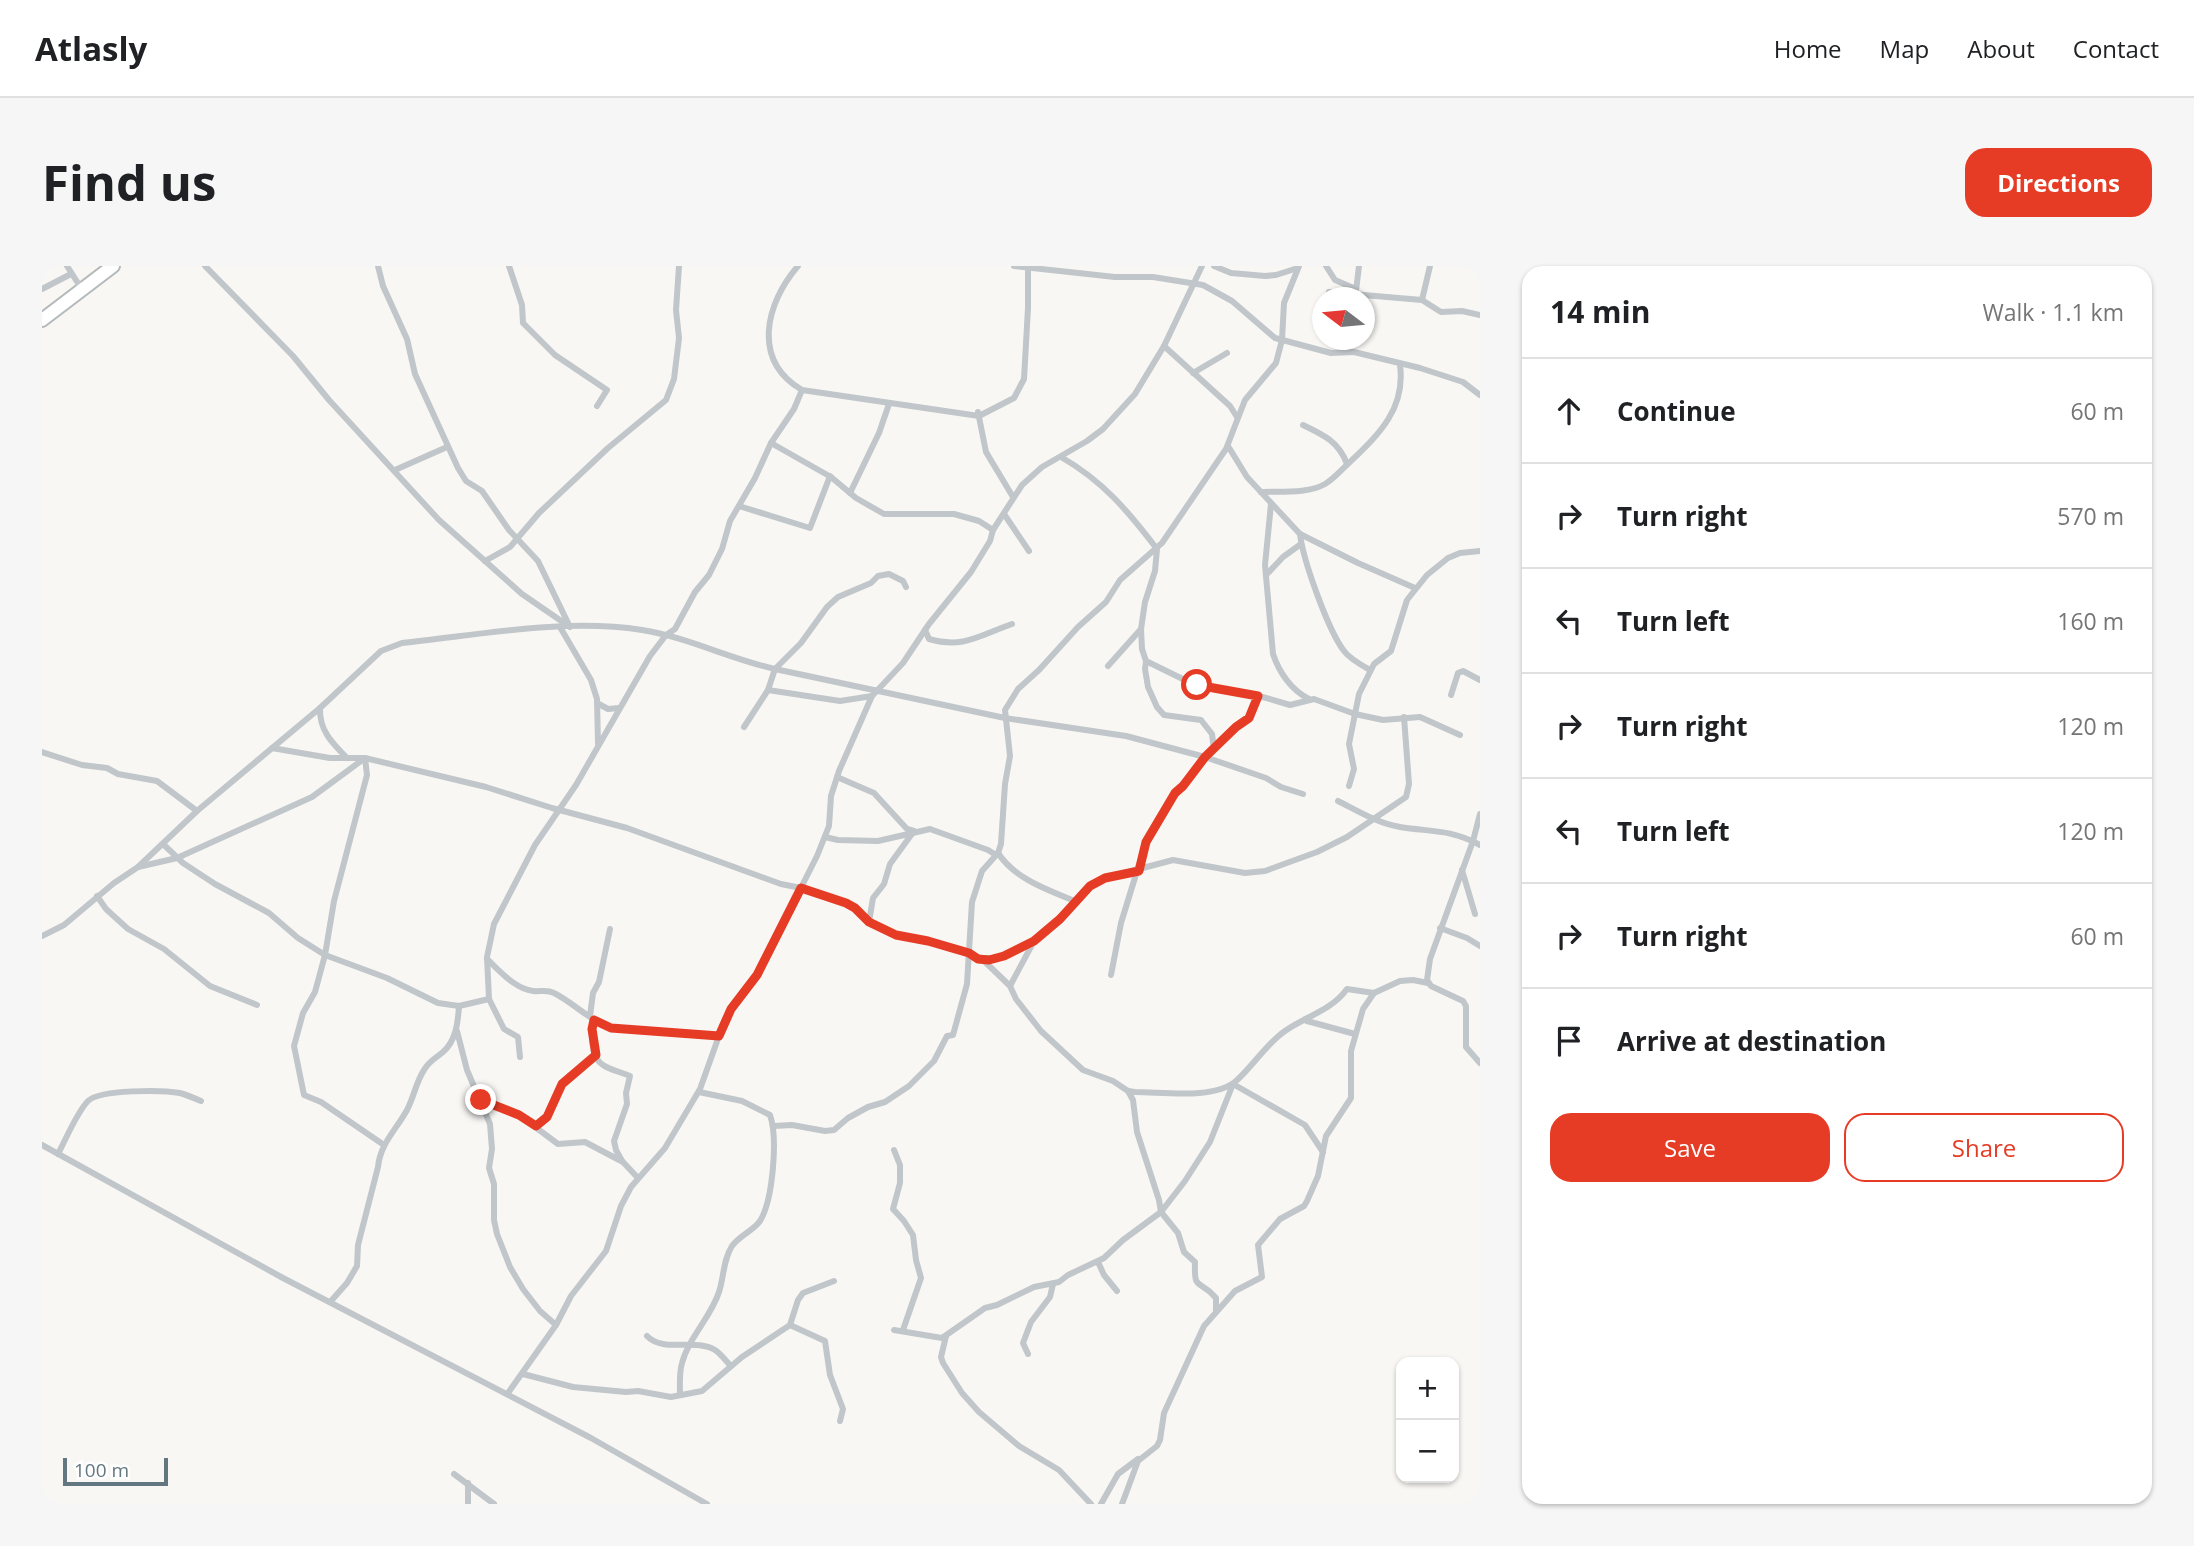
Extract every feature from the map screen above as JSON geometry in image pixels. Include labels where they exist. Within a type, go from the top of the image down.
[{"type":"highway","points":[[42,320],[113,266]]},
{"type":"street","points":[[42,289],[78,266]]},
{"type":"street","points":[[205,266],[293,356],[439,520],[522,594],[570,626]]},
{"type":"street","points":[[378,266],[383,286],[407,339],[415,374],[461,475],[482,491],[517,539],[538,561],[570,626]]},
{"type":"street","points":[[509,266],[522,305],[523,323],[555,355],[607,390],[597,406]]},
{"type":"street","points":[[485,561],[510,547],[540,513],[608,448],[666,400],[674,379],[679,338],[676,310],[679,266]]},
{"type":"street","points":[[798,266],[774,303],[767,330],[772,354],[780,372],[802,390],[978,414],[1014,398],[1024,379],[1027,268]]},
{"type":"street","points":[[1014,266],[1195,283],[1218,292],[1253,317],[1270,334],[1282,340],[1331,353],[1354,352],[1420,368],[1462,382],[1480,395]]},
{"type":"street","points":[[508,1393],[556,1325],[570,1297],[606,1251],[621,1206],[638,1178],[665,1148],[699,1092],[731,1009],[757,975],[825,837],[831,817],[831,796],[837,777],[872,696],[903,663],[925,630],[971,572],[1013,497],[1032,475],[1096,435],[1135,394],[1164,346],[1202,266]]},
{"type":"street","points":[[1214,266],[1231,273],[1265,276],[1298,267]]},
{"type":"street","points":[[1326,266],[1335,280],[1348,287]]},
{"type":"street","points":[[1356,287],[1359,266]]},
{"type":"street","points":[[1422,300],[1430,266]]},
{"type":"street","points":[[774,1126],[792,1125],[830,1131],[868,1107],[885,1102],[918,1078],[934,1061],[947,1035],[953,1035],[967,984],[972,902],[982,871],[997,854],[1010,756],[1005,710],[1018,688],[1106,602],[1120,580],[1157,549],[1169,535],[1186,505],[1228,446],[1245,400],[1276,363],[1282,340],[1284,303],[1298,267]]},
{"type":"street","points":[[70,270],[81,288]]},
{"type":"street","points":[[1375,296],[1422,300],[1441,312],[1462,311],[1480,315]]},
{"type":"street","points":[[1164,346],[1230,406],[1237,417]]},
{"type":"street","points":[[1194,373],[1227,353]]},
{"type":"street","points":[[1261,492],[1312,489],[1327,484],[1372,442],[1389,420],[1399,388],[1401,365]]},
{"type":"street","points":[[520,1057],[518,1037],[503,1029],[489,999],[487,960],[494,924],[535,845],[598,746],[650,656],[666,635],[676,629],[695,592],[709,575],[722,549],[730,521],[771,443],[794,409],[802,390]]},
{"type":"street","points":[[850,493],[890,404]]},
{"type":"street","points":[[978,414],[986,452],[1013,497]]},
{"type":"street","points":[[1303,425],[1330,438],[1342,450],[1348,464]]},
{"type":"street","points":[[771,443],[830,476],[850,493],[884,514],[954,514],[979,521],[993,530]]},
{"type":"street","points":[[1228,446],[1247,477],[1300,534],[1415,588]]},
{"type":"street","points":[[395,470],[447,447]]},
{"type":"street","points":[[1061,457],[1094,478],[1114,496],[1157,549],[1141,629],[1146,676],[1157,707],[1164,715],[1201,720],[1212,734],[1214,749]]},
{"type":"street","points":[[739,506],[810,528],[830,476]]},
{"type":"street","points":[[1270,504],[1265,558],[1269,630],[1276,663],[1292,686],[1299,694],[1309,699],[1328,702],[1355,714],[1383,720],[1420,717],[1460,735]]},
{"type":"street","points":[[1004,514],[1029,551]]},
{"type":"street","points":[[1300,534],[1323,609],[1343,651],[1370,670]]},
{"type":"street","points":[[1266,575],[1283,557],[1301,544]]},
{"type":"street","points":[[1349,786],[1354,769],[1349,751],[1359,694],[1370,670],[1391,651],[1403,609],[1415,588],[1448,558],[1460,553],[1480,551]]},
{"type":"street","points":[[744,727],[768,690],[775,669],[801,643],[827,607],[838,597],[871,583],[878,576],[889,574],[903,581],[906,587]]},
{"type":"street","points":[[925,630],[929,639],[959,643],[978,639],[1012,624]]},
{"type":"street","points":[[42,936],[64,925],[97,896],[138,867],[197,811],[320,708],[387,647],[402,643],[570,626],[640,630],[666,635],[775,669],[1005,718],[1126,736],[1205,757],[1303,794]]},
{"type":"street","points":[[560,627],[591,680],[597,703],[598,746]]},
{"type":"street","points":[[1108,666],[1141,629]]},
{"type":"street","points":[[1146,661],[1192,684],[1290,705],[1309,699]]},
{"type":"street","points":[[1451,695],[1458,673],[1463,671],[1480,680]]},
{"type":"street","points":[[768,690],[840,701],[872,696]]},
{"type":"street","points":[[1111,975],[1121,923],[1146,842],[1175,793],[1205,757],[1249,718],[1258,696]]},
{"type":"street","points":[[597,703],[608,709],[619,708]]},
{"type":"street","points":[[320,708],[319,722],[324,732],[347,758]]},
{"type":"street","points":[[981,958],[997,958],[1034,941],[1060,919],[1090,886],[1105,878],[1173,860],[1245,873],[1265,871],[1317,852],[1374,819],[1401,800],[1408,791],[1404,718]]},
{"type":"street","points":[[272,748],[314,756],[365,758],[486,787],[627,828],[781,884],[846,903],[869,922],[896,935],[981,958],[1010,986],[1016,999],[1041,1031],[1083,1070],[1113,1081],[1128,1091],[1133,1100],[1138,1132],[1161,1212],[1178,1233],[1184,1252],[1195,1262],[1196,1283],[1209,1290],[1216,1298],[1216,1312]]},
{"type":"street","points":[[42,752],[82,765],[107,768],[118,774],[157,782],[197,811]]},
{"type":"street","points":[[138,867],[177,858],[312,797],[365,758]]},
{"type":"street","points":[[365,758],[367,775],[334,901],[325,954],[315,992],[303,1013],[294,1046],[304,1095],[321,1102],[384,1145]]},
{"type":"street","points":[[837,777],[874,793],[907,829],[914,831]]},
{"type":"street","points":[[1338,801],[1374,819],[1401,827],[1453,832],[1477,843]]},
{"type":"street","points":[[1428,983],[1426,975],[1440,929],[1462,870],[1477,843],[1480,814]]},
{"type":"street","points":[[825,837],[838,841],[878,841],[930,829],[997,854],[1004,863],[1030,880],[1075,901]]},
{"type":"street","points":[[869,922],[873,898],[884,884],[890,864],[914,831]]},
{"type":"street","points":[[163,844],[177,858],[215,884],[274,916],[298,938],[325,954],[387,978],[426,998],[459,1006],[489,999]]},
{"type":"street","points":[[1462,870],[1475,915]]},
{"type":"street","points":[[97,896],[106,909],[128,929],[164,949],[210,986],[257,1005]]},
{"type":"street","points":[[610,929],[599,982],[593,993],[592,1029],[598,1062],[630,1076],[625,1093],[626,1104],[614,1141],[623,1162],[638,1178]]},
{"type":"street","points":[[1440,929],[1467,938],[1480,946]]},
{"type":"street","points":[[1010,986],[1034,941]]},
{"type":"street","points":[[487,960],[520,987],[533,991],[551,990],[611,1028],[719,1036]]},
{"type":"street","points":[[894,1329],[937,1338],[946,1336],[985,1308],[1034,1287],[1053,1284],[1098,1262],[1161,1212],[1185,1181],[1210,1142],[1233,1084],[1275,1039],[1339,1000],[1347,989],[1374,993],[1405,980],[1428,983],[1463,1001],[1466,1006],[1466,1047],[1480,1063]]},
{"type":"street","points":[[1101,1504],[1118,1474],[1157,1446],[1164,1413],[1198,1339],[1216,1312],[1235,1291],[1262,1277],[1258,1245],[1280,1219],[1304,1206],[1307,1201],[1318,1176],[1329,1131],[1343,1114],[1351,1098],[1351,1051],[1363,1009],[1374,993]]},
{"type":"street","points":[[459,1006],[457,1029],[467,1070],[490,1124],[492,1149],[489,1168],[494,1184],[494,1220],[497,1234],[510,1267],[523,1289],[540,1311],[556,1325]]},
{"type":"street","points":[[1304,1021],[1355,1034]]},
{"type":"street","points":[[331,1301],[347,1283],[357,1266],[358,1245],[379,1154],[407,1110],[423,1070],[435,1056],[445,1050],[457,1029]]},
{"type":"street","points":[[536,1126],[547,1117],[562,1084],[596,1055]]},
{"type":"street","points":[[1128,1091],[1202,1093],[1233,1084],[1305,1125],[1323,1153]]},
{"type":"street","points":[[58,1154],[88,1101],[97,1095],[142,1089],[181,1093],[201,1101]]},
{"type":"street","points":[[680,1395],[681,1365],[690,1344],[713,1307],[732,1246],[757,1225],[765,1210],[774,1163],[774,1126],[770,1115],[742,1101],[699,1092]]},
{"type":"street","points":[[481,1100],[519,1115],[558,1144],[585,1142],[623,1162]]},
{"type":"street","points":[[42,1145],[271,1271],[508,1393],[706,1504]]},
{"type":"street","points":[[894,1150],[900,1165],[900,1183],[893,1209],[913,1235],[921,1278],[903,1330]]},
{"type":"street","points":[[1098,1262],[1104,1275],[1117,1291]]},
{"type":"street","points":[[523,1374],[573,1387],[638,1391],[670,1397],[702,1391],[767,1338],[790,1325],[803,1293],[834,1281]]},
{"type":"street","points":[[1028,1354],[1023,1343],[1031,1322],[1050,1297],[1053,1284]]},
{"type":"street","points":[[790,1325],[825,1341],[830,1375],[843,1409],[840,1421]]},
{"type":"street","points":[[647,1336],[658,1344],[703,1345],[717,1351],[731,1366]]},
{"type":"street","points":[[946,1336],[941,1357],[943,1363],[971,1404],[1019,1446],[1059,1470],[1091,1504]]},
{"type":"street","points":[[1122,1504],[1142,1456]]},
{"type":"street","points":[[454,1474],[494,1504]]},
{"type":"street","points":[[468,1483],[468,1504]]},
{"type":"route","points":[[481,1100],[519,1115],[536,1126],[547,1117],[562,1084],[596,1055],[592,1029],[594,1020],[611,1028],[719,1036],[731,1009],[757,975],[801,888],[846,903],[869,922],[896,935],[954,948],[978,959],[989,960],[1004,956],[1034,941],[1060,919],[1090,886],[1105,878],[1139,871],[1146,842],[1175,793],[1205,757],[1249,718],[1258,696],[1197,685]]}]
